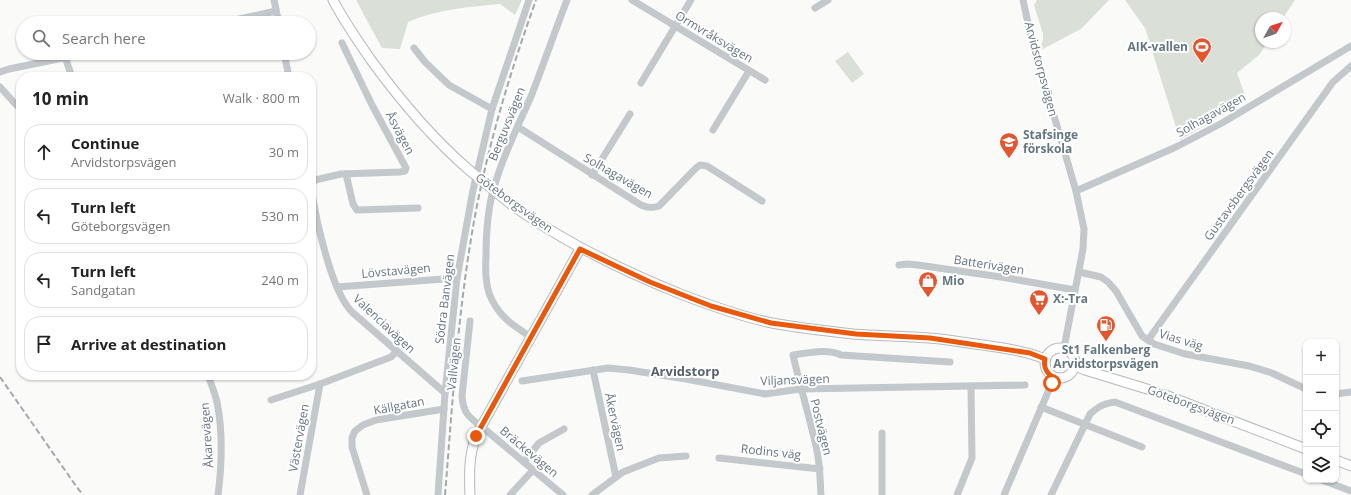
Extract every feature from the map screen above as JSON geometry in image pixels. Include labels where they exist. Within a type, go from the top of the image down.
[{"type":"main road","name":"Göteborgsvägen","points":[[333,0],[358,41],[387,82],[434,138],[469,170],[512,205],[536,222],[580,249],[650,282],[711,306],[771,323],[856,334],[930,338],[1014,350],[1030,353],[1045,359]]},
{"type":"main road","points":[[470,495],[470,456],[476,436],[580,249]]},
{"type":"main road","points":[[1064,348],[1073,355],[1075,360],[1073,372],[1063,379],[1054,378],[1046,371],[1044,364],[1045,359],[1052,350],[1064,348]]},
{"type":"main road","name":"Göteborgsvägen","points":[[1075,366],[1160,393],[1303,448]]},
{"type":"main road","points":[[1339,461],[1351,466]]},
{"type":"street","points":[[274,0],[277,16]]},
{"type":"street","name":"Södra Banvägen","points":[[438,495],[444,393],[457,278],[473,190],[492,109],[529,0]]},
{"type":"street","name":"Berguvsvägen","points":[[531,337],[514,327],[500,313],[492,300],[488,288],[486,269],[486,242],[491,202],[496,181],[567,0]]},
{"type":"street","name":"Ormvråksvägen","points":[[632,0],[765,80]]},
{"type":"street","points":[[641,83],[691,0]]},
{"type":"street","points":[[815,8],[828,0]]},
{"type":"street","name":"Arvidstorpsvägen","points":[[1023,0],[1033,44],[1076,191],[1084,229],[1083,249],[1064,348]]},
{"type":"street","points":[[253,16],[276,11]]},
{"type":"street","name":"Åsvägen","points":[[316,180],[346,174],[400,172],[405,171],[406,168],[372,105],[342,43]]},
{"type":"street","name":"Solhagavägen","points":[[1076,191],[1176,147],[1222,123],[1351,46]]},
{"type":"street","points":[[414,48],[425,62],[449,85],[492,109]]},
{"type":"street","points":[[0,72],[51,60]]},
{"type":"street","points":[[66,60],[70,72]]},
{"type":"street","points":[[285,60],[288,72]]},
{"type":"street","name":"Gustavsbergsvägen","points":[[1148,340],[1333,82],[1351,66]]},
{"type":"street","points":[[713,130],[749,71]]},
{"type":"street","points":[[0,87],[16,105]]},
{"type":"street","points":[[592,175],[630,114]]},
{"type":"street","name":"Solhagavägen","points":[[518,126],[592,175],[641,205],[652,208],[659,206],[696,168],[702,165],[707,166],[762,201]]},
{"type":"street","points":[[346,174],[353,204],[357,210],[418,208]]},
{"type":"street","name":"Valenciavägen","points":[[316,216],[337,287],[347,306],[444,393]]},
{"type":"street","name":"Batterivägen","points":[[899,265],[907,264],[1001,277],[1075,290]]},
{"type":"street","name":"Vias väg","points":[[1079,272],[1101,277],[1108,282],[1116,291],[1142,336],[1154,344],[1185,354],[1250,366],[1272,373],[1303,388]]},
{"type":"street","name":"Lövstavägen","points":[[337,287],[457,278]]},
{"type":"street","name":"Vallvägen","points":[[470,321],[462,406],[472,420],[481,426]]},
{"type":"street","points":[[271,400],[320,384],[391,357],[397,350]]},
{"type":"street","name":"Postvägen","points":[[821,495],[820,469],[816,447],[800,389],[793,355],[811,352],[835,352],[841,355],[950,362]]},
{"type":"street","name":"Viljansvägen","points":[[522,382],[608,368],[686,379],[765,394],[800,389],[1025,385]]},
{"type":"street","name":"Åkervägen","points":[[593,370],[616,477]]},
{"type":"street","points":[[1004,495],[1054,378]]},
{"type":"street","name":"Åkarevägen","points":[[210,380],[216,401],[220,433],[221,466],[218,495]]},
{"type":"street","name":"Västervägen","points":[[300,495],[320,384]]},
{"type":"street","points":[[956,495],[972,458],[971,387]]},
{"type":"street","points":[[1339,394],[1351,392]]},
{"type":"street","points":[[1051,495],[1090,414],[1108,402],[1115,402],[1303,473]]},
{"type":"street","points":[[1042,407],[1142,447]]},
{"type":"street","name":"Källgatan","points":[[367,495],[352,447],[352,438],[356,431],[363,425],[376,420],[444,408]]},
{"type":"street","name":"Bräckevägen","points":[[481,426],[563,495]]},
{"type":"street","points":[[524,462],[539,443],[564,429]]},
{"type":"street","points":[[882,433],[882,495]]},
{"type":"street","points":[[592,495],[623,472],[659,458],[686,456]]},
{"type":"street","name":"Rodins väg","points":[[719,458],[820,469]]},
{"type":"street","points":[[510,495],[533,470]]},
{"type":"street","points":[[1330,483],[1351,491]]},
{"type":"shaded area","points":[[356,0],[522,0],[515,15],[500,4],[442,11],[408,22],[400,49],[382,48]]},
{"type":"shaded area","points":[[1037,0],[1109,0],[1081,29],[1039,51],[1043,40],[1043,34],[1034,5]]},
{"type":"shaded area","name":"AIK-vallen","points":[[1125,0],[1295,0],[1287,12],[1255,12],[1255,48],[1264,48],[1259,55],[1237,73],[1247,101],[1180,140],[1145,28]]},
{"type":"shaded area","points":[[848,52],[864,74],[852,83],[835,61]]},
{"type":"railway","points":[[445,495],[458,335],[476,209],[498,118],[536,0]]},
{"type":"railway","points":[[0,377],[83,495]]},
{"type":"place","name":"AIK-vallen","points":[[1202,64]]},
{"type":"place","name":"Stafsinge förskola","points":[[1009,159]]},
{"type":"place","name":"Mio","points":[[928,298]]},
{"type":"place","name":"X:-Tra","points":[[1039,316]]},
{"type":"place","name":"St1 Falkenberg Arvidstorpsvägen","points":[[1106,342]]},
{"type":"district","name":"Arvidstorp","points":[[685,371]]},
{"type":"route","points":[[476,436],[580,249],[650,282],[711,306],[771,323],[856,334],[930,338],[1030,353],[1045,359],[1045,369],[1054,378],[1052,383]]}]
